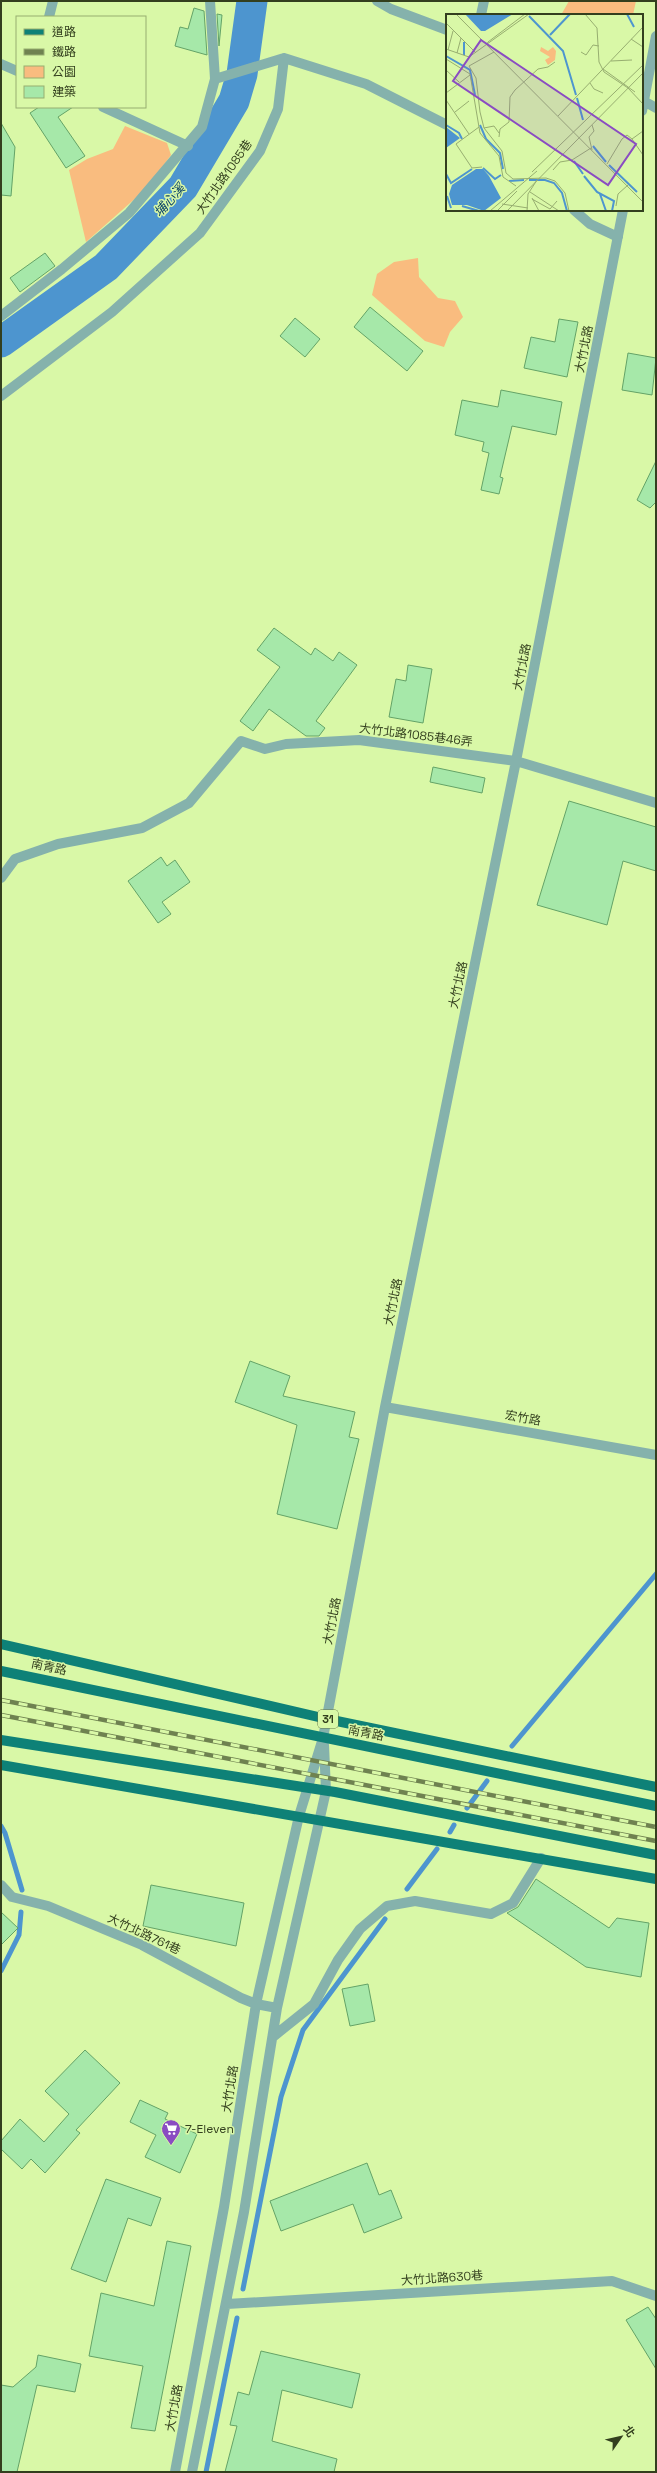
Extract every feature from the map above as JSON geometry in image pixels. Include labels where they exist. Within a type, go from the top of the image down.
[{"type":"main road","name":"31","points":[[1,1644],[327,1718],[656,1787]]},
{"type":"main road","name":"南青路","points":[[1,1671],[656,1806]]},
{"type":"main road","points":[[1,1740],[326,1791],[656,1855]]},
{"type":"main road","points":[[1,1765],[656,1879]]},
{"type":"street","points":[[49,16],[53,1]]},
{"type":"street","points":[[1,316],[62,269],[129,213],[202,128],[215,79],[210,1]]},
{"type":"street","points":[[377,1],[391,9],[446,30]]},
{"type":"street","points":[[481,14],[484,1]]},
{"type":"street","points":[[643,104],[656,36]]},
{"type":"street","points":[[215,79],[284,58],[366,84],[446,125]]},
{"type":"street","name":"大竹北路1085巷","points":[[1,396],[112,312],[200,232],[260,151],[278,109],[284,58]]},
{"type":"street","points":[[1,64],[16,71]]},
{"type":"street","points":[[643,104],[656,96]]},
{"type":"street","points":[[643,104],[656,108]]},
{"type":"street","points":[[105,108],[188,146]]},
{"type":"street","points":[[575,211],[590,224],[618,237]]},
{"type":"street","name":"大竹北路","points":[[175,2472],[224,2207],[256,2004],[307,1788],[323,1738],[385,1407],[516,761],[623,211]]},
{"type":"street","name":"大竹北路1085巷46弄","points":[[1,878],[15,859],[58,844],[142,828],[189,802],[241,741],[265,748],[286,744],[359,740],[516,761]]},
{"type":"street","points":[[516,761],[656,803]]},
{"type":"street","name":"宏竹路","points":[[385,1407],[656,1455]]},
{"type":"street","name":"大竹北路","points":[[192,2472],[227,2304],[274,2036],[277,2008],[326,1791],[323,1738]]},
{"type":"street","points":[[274,2036],[314,2004],[338,1960],[360,1929],[387,1906],[415,1901],[491,1914],[513,1903],[540,1858]]},
{"type":"street","name":"大竹北路761巷","points":[[1,1885],[12,1897],[48,1906],[142,1944],[241,1998],[256,2004],[277,2008]]},
{"type":"street","name":"大竹北路630巷","points":[[227,2304],[612,2281],[656,2296]]},
{"type":"green space","points":[[569,1],[636,1],[633,14],[562,14]]},
{"type":"green space","points":[[125,126],[167,143],[171,155],[147,188],[86,242],[69,170],[87,159],[113,149]]},
{"type":"green space","points":[[418,258],[419,277],[438,298],[455,301],[463,317],[450,332],[444,347],[425,341],[372,295],[377,274],[394,262]]},
{"type":"building","points":[[194,8],[204,11],[207,55],[175,46],[180,27],[188,29]]},
{"type":"building","points":[[217,14],[222,15],[219,46]]},
{"type":"building","points":[[38,108],[72,108],[58,117],[85,156],[66,168],[30,113]]},
{"type":"building","points":[[1,123],[15,147],[11,196],[1,195]]},
{"type":"building","points":[[45,253],[55,266],[20,292],[10,278]]},
{"type":"building","points":[[370,307],[423,351],[407,371],[354,327]]},
{"type":"building","points":[[295,318],[320,339],[305,357],[280,336]]},
{"type":"building","points":[[559,319],[578,322],[567,377],[524,368],[531,337],[555,342]]},
{"type":"building","points":[[628,353],[656,358],[652,395],[622,390]]},
{"type":"building","points":[[501,390],[562,402],[556,435],[512,426],[500,477],[503,478],[499,494],[481,490],[489,453],[482,451],[484,442],[455,435],[462,400],[498,407]]},
{"type":"building","points":[[656,461],[656,502],[650,508],[637,500]]},
{"type":"building","points":[[274,628],[311,655],[315,648],[333,661],[339,652],[357,665],[316,721],[325,728],[319,736],[306,736],[269,709],[253,731],[240,721],[280,667],[257,650]]},
{"type":"building","points":[[408,665],[432,669],[423,723],[389,717],[396,679],[406,681]]},
{"type":"building","points":[[433,767],[485,778],[482,793],[430,782]]},
{"type":"building","points":[[569,801],[656,827],[656,871],[623,861],[607,925],[537,905]]},
{"type":"building","points":[[161,857],[167,866],[175,860],[190,882],[162,902],[171,914],[158,923],[128,881]]},
{"type":"building","points":[[250,1361],[290,1376],[283,1396],[355,1412],[349,1437],[359,1439],[337,1529],[277,1514],[297,1425],[235,1402]]},
{"type":"building","points":[[536,1879],[609,1928],[617,1918],[649,1923],[641,1977],[586,1967],[507,1913],[518,1907]]},
{"type":"building","points":[[151,1885],[244,1903],[236,1946],[143,1926]]},
{"type":"building","points":[[1,1912],[18,1928],[1,1945]]},
{"type":"building","points":[[368,1984],[375,2021],[350,2026],[342,1989]]},
{"type":"building","points":[[85,2050],[120,2083],[76,2130],[80,2133],[45,2173],[31,2159],[22,2169],[1,2149],[1,2141],[20,2119],[44,2142],[69,2114],[45,2091]]},
{"type":"building","name":"7-Eleven","points":[[140,2100],[168,2113],[165,2119],[197,2134],[180,2173],[145,2157],[156,2135],[130,2122]]},
{"type":"building","points":[[367,2163],[379,2195],[391,2190],[402,2218],[364,2233],[353,2204],[281,2231],[270,2201]]},
{"type":"building","points":[[106,2179],[161,2198],[151,2226],[128,2218],[106,2282],[71,2269]]},
{"type":"building","points":[[167,2241],[191,2246],[155,2431],[131,2428],[143,2366],[89,2356],[101,2293],[154,2306]]},
{"type":"building","points":[[648,2307],[656,2319],[656,2369],[626,2320]]},
{"type":"building","points":[[261,2351],[360,2374],[352,2408],[282,2390],[272,2441],[337,2459],[334,2472],[225,2472],[237,2426],[230,2425],[238,2392],[249,2395]]},
{"type":"building","points":[[38,2355],[81,2364],[75,2392],[37,2385],[17,2472],[1,2472],[1,2385],[13,2387],[36,2367]]},
{"type":"waterway","name":"埔心溪","points":[[1,342],[106,267],[183,187],[234,101],[242,74],[252,1]]},
{"type":"waterway","points":[[512,1746],[656,1574]]},
{"type":"waterway","points":[[467,1808],[487,1781]]},
{"type":"waterway","points":[[450,1832],[454,1825]]},
{"type":"waterway","points":[[1,1826],[5,1833],[22,1890]]},
{"type":"waterway","points":[[407,1889],[437,1849]]},
{"type":"waterway","points":[[1,1971],[19,1935],[21,1912]]},
{"type":"waterway","points":[[243,2289],[281,2097],[303,2030],[385,1919]]},
{"type":"waterway","points":[[206,2472],[237,2318]]},
{"type":"railway","points":[[1,1700],[656,1827]]},
{"type":"railway","points":[[1,1715],[656,1841]]},
{"type":"place","name":"7-Eleven","points":[[171,2146]]}]
